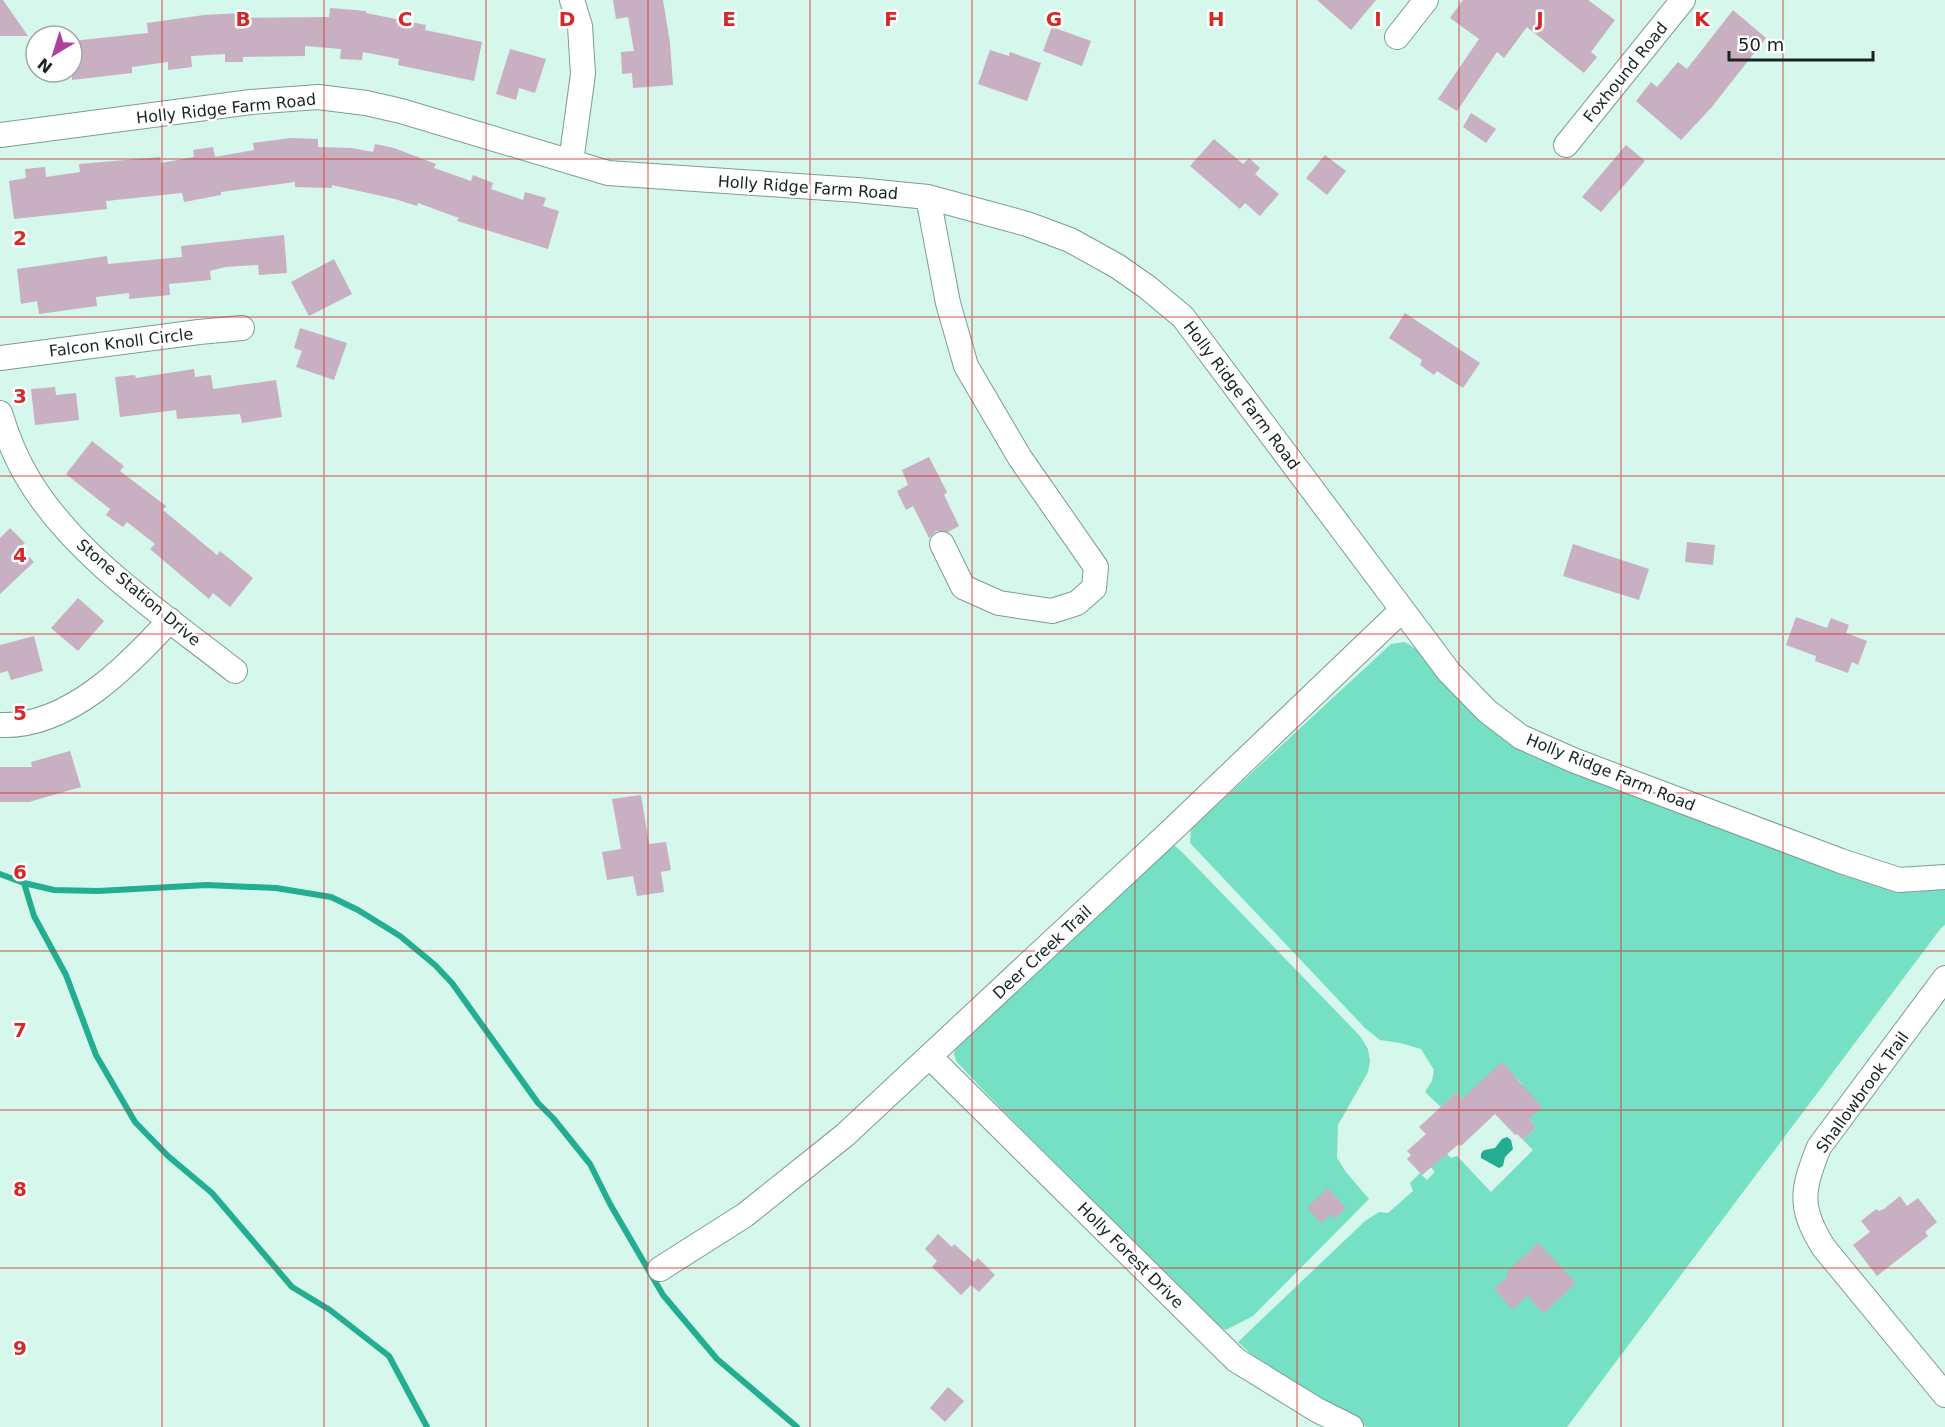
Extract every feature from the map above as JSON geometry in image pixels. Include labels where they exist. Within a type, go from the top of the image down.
[{"type":"street","points":[[571,162],[583,74],[580,26],[572,0]]},
{"type":"street","points":[[1397,37],[1426,0]]},
{"type":"street","name":"Foxhound Road","points":[[1566,145],[1683,0]]},
{"type":"street","name":"Holly Ridge Farm Road","points":[[0,135],[251,102],[318,97],[366,103],[401,111],[608,173],[822,187],[928,197],[1027,224],[1070,240],[1118,266],[1148,287],[1183,317],[1449,672],[1487,711],[1521,737],[1573,760],[1840,861],[1899,880],[1945,877]]},
{"type":"street","points":[[928,197],[948,303],[966,366],[1020,458],[1096,567],[1094,588],[1077,603],[1052,611],[999,603],[963,587],[942,544]]},
{"type":"street","name":"Falcon Knoll Circle","points":[[0,358],[242,328]]},
{"type":"street","name":"Stone Station Drive","points":[[0,413],[9,442],[29,480],[53,514],[79,544],[127,586],[235,671]]},
{"type":"street","name":"Deer Creek Trail","points":[[660,1269],[745,1215],[844,1135],[930,1057],[1402,610]]},
{"type":"street","points":[[0,725],[43,719],[91,696],[144,649],[170,620]]},
{"type":"street","name":"Shallowbrook Trail","points":[[1945,978],[1819,1147],[1809,1173],[1805,1193],[1806,1213],[1812,1229],[1824,1248],[1945,1395]]},
{"type":"street","name":"Holly Forest Drive","points":[[930,1057],[1236,1360],[1317,1410],[1351,1427]]},
{"type":"shaded area","points":[[1405,642],[1419,651],[1459,698],[1874,880],[1918,892],[1945,888],[1945,925],[1567,1427],[1367,1427],[1282,1383],[1238,1342],[1365,1221],[1379,1212],[1388,1213],[1413,1191],[1410,1183],[1420,1173],[1427,1180],[1435,1172],[1430,1166],[1445,1152],[1451,1158],[1457,1156],[1491,1192],[1533,1150],[1523,1140],[1536,1127],[1529,1119],[1519,1088],[1522,1084],[1502,1063],[1466,1103],[1456,1093],[1441,1107],[1425,1092],[1432,1081],[1434,1070],[1421,1049],[1380,1040],[1365,1028],[1190,843],[1191,829],[1391,644]]},
{"type":"shaded area","points":[[1173,844],[1360,1036],[1368,1049],[1370,1061],[1368,1072],[1338,1125],[1337,1158],[1369,1199],[1253,1316],[1226,1330],[1218,1326],[986,1093],[956,1061],[954,1053],[958,1044]]},
{"type":"shaded area","points":[[1507,1137],[1511,1140],[1513,1149],[1505,1157],[1503,1166],[1499,1168],[1481,1158],[1483,1151],[1495,1148],[1502,1139]]},
{"type":"building","points":[[0,0],[3,0],[24,30],[24,36],[0,36]]},
{"type":"building","points":[[613,0],[663,0],[670,43],[673,85],[633,88],[632,73],[622,74],[621,52],[634,51],[628,17],[616,19]]},
{"type":"building","points":[[1317,0],[1376,0],[1351,30]]},
{"type":"building","points":[[1463,0],[1588,0],[1615,20],[1591,52],[1597,57],[1584,73],[1527,27],[1504,58],[1497,52],[1457,111],[1438,99],[1479,39],[1450,18]]},
{"type":"building","points":[[330,8],[366,11],[366,13],[426,25],[425,30],[482,42],[474,81],[398,65],[399,59],[363,52],[362,60],[340,59],[341,49],[305,46],[305,56],[243,57],[243,62],[225,62],[225,54],[191,56],[192,67],[168,70],[168,62],[132,67],[132,73],[84,79],[84,40],[148,33],[147,23],[204,15],[241,13],[241,18],[329,17]]},
{"type":"building","points":[[1733,10],[1766,38],[1711,108],[1681,140],[1636,101],[1651,82],[1657,87],[1678,62],[1687,69]]},
{"type":"building","points":[[1052,27],[1091,41],[1082,66],[1043,51]]},
{"type":"building","points":[[510,49],[546,59],[535,93],[519,88],[516,100],[496,94]]},
{"type":"building","points":[[990,50],[1009,56],[1010,52],[1041,63],[1027,101],[978,84]]},
{"type":"building","points":[[1471,113],[1496,129],[1486,143],[1463,127]]},
{"type":"building","points":[[291,138],[318,139],[318,147],[352,148],[373,152],[375,144],[394,148],[436,164],[434,168],[471,181],[473,175],[493,183],[491,189],[523,200],[525,192],[546,198],[543,206],[559,211],[548,249],[457,221],[459,218],[418,203],[417,206],[332,185],[332,188],[295,187],[295,182],[221,192],[221,195],[184,202],[182,193],[106,201],[107,209],[14,219],[9,181],[26,178],[25,169],[45,167],[46,177],[80,172],[79,164],[160,157],[161,163],[194,157],[193,150],[213,147],[215,157],[254,150],[253,143]]},
{"type":"building","points":[[1214,139],[1243,164],[1249,158],[1260,168],[1255,174],[1279,194],[1260,216],[1245,203],[1240,209],[1190,166]]},
{"type":"building","points":[[1626,145],[1645,161],[1601,212],[1582,197]]},
{"type":"building","points":[[1325,155],[1346,171],[1327,195],[1306,178]]},
{"type":"building","points":[[284,235],[287,273],[259,275],[258,265],[225,267],[210,271],[211,280],[169,284],[170,295],[129,299],[129,293],[96,297],[97,306],[39,314],[37,301],[21,304],[17,269],[107,256],[108,264],[182,257],[181,246]]},
{"type":"building","points":[[334,259],[352,294],[309,316],[291,282]]},
{"type":"building","points":[[1405,313],[1480,363],[1463,388],[1437,371],[1434,375],[1420,365],[1422,360],[1389,338]]},
{"type":"building","points":[[300,328],[347,343],[334,380],[296,367],[302,351],[294,348]]},
{"type":"building","points":[[194,369],[195,377],[211,375],[213,389],[276,380],[282,417],[242,423],[240,414],[177,419],[176,410],[120,417],[115,377],[135,375],[136,378]]},
{"type":"building","points":[[55,387],[56,395],[76,393],[79,420],[35,425],[31,389]]},
{"type":"building","points":[[92,441],[124,466],[120,471],[166,506],[163,510],[217,555],[220,551],[253,578],[230,607],[213,593],[209,599],[150,549],[155,544],[127,522],[123,527],[106,515],[110,509],[66,474]]},
{"type":"building","points":[[929,457],[947,492],[944,495],[959,526],[948,532],[936,531],[929,538],[913,506],[906,510],[897,491],[908,485],[902,470]]},
{"type":"building","points":[[10,528],[25,543],[20,547],[34,562],[0,594],[0,538]]},
{"type":"building","points":[[1687,542],[1715,545],[1713,565],[1685,562]]},
{"type":"building","points":[[1573,544],[1649,569],[1639,600],[1563,576]]},
{"type":"building","points":[[78,598],[104,621],[78,651],[51,628]]},
{"type":"building","points":[[1796,617],[1827,628],[1831,618],[1849,625],[1846,633],[1867,641],[1858,665],[1852,662],[1848,673],[1815,661],[1816,656],[1786,645]]},
{"type":"building","points":[[34,636],[43,671],[11,680],[8,671],[0,673],[0,645]]},
{"type":"building","points":[[70,751],[81,787],[29,802],[0,802],[0,767],[32,767],[31,762]]},
{"type":"building","points":[[641,795],[649,844],[666,842],[671,870],[661,872],[664,892],[637,896],[633,876],[607,880],[602,852],[621,849],[612,799]]},
{"type":"building","points":[[1502,1062],[1542,1107],[1529,1119],[1536,1127],[1523,1140],[1495,1114],[1461,1146],[1459,1144],[1422,1175],[1407,1159],[1411,1155],[1407,1151],[1426,1134],[1419,1127],[1456,1093],[1462,1099]]},
{"type":"building","points":[[1328,1188],[1346,1208],[1334,1219],[1330,1215],[1321,1223],[1307,1208]]},
{"type":"building","points":[[1900,1196],[1907,1206],[1918,1198],[1937,1222],[1925,1232],[1928,1236],[1877,1276],[1853,1245],[1870,1232],[1861,1221],[1876,1209],[1879,1211],[1884,1209]]},
{"type":"building","points":[[938,1234],[952,1247],[954,1244],[974,1262],[978,1258],[995,1275],[979,1292],[971,1285],[961,1295],[932,1267],[937,1261],[925,1249]]},
{"type":"building","points":[[1538,1243],[1576,1283],[1544,1313],[1527,1296],[1513,1310],[1494,1289],[1508,1276],[1506,1273]]},
{"type":"building","points":[[948,1387],[964,1401],[945,1422],[930,1408]]},
{"type":"waterway","points":[[0,874],[24,883],[54,890],[98,891],[207,885],[276,888],[331,897],[358,910],[400,936],[435,965],[452,983],[538,1103],[590,1164],[610,1204],[663,1295],[717,1359],[797,1427]]},
{"type":"waterway","points":[[24,883],[34,916],[66,975],[96,1055],[135,1122],[168,1156],[212,1193],[292,1287],[330,1310],[389,1356],[427,1427]]}]
